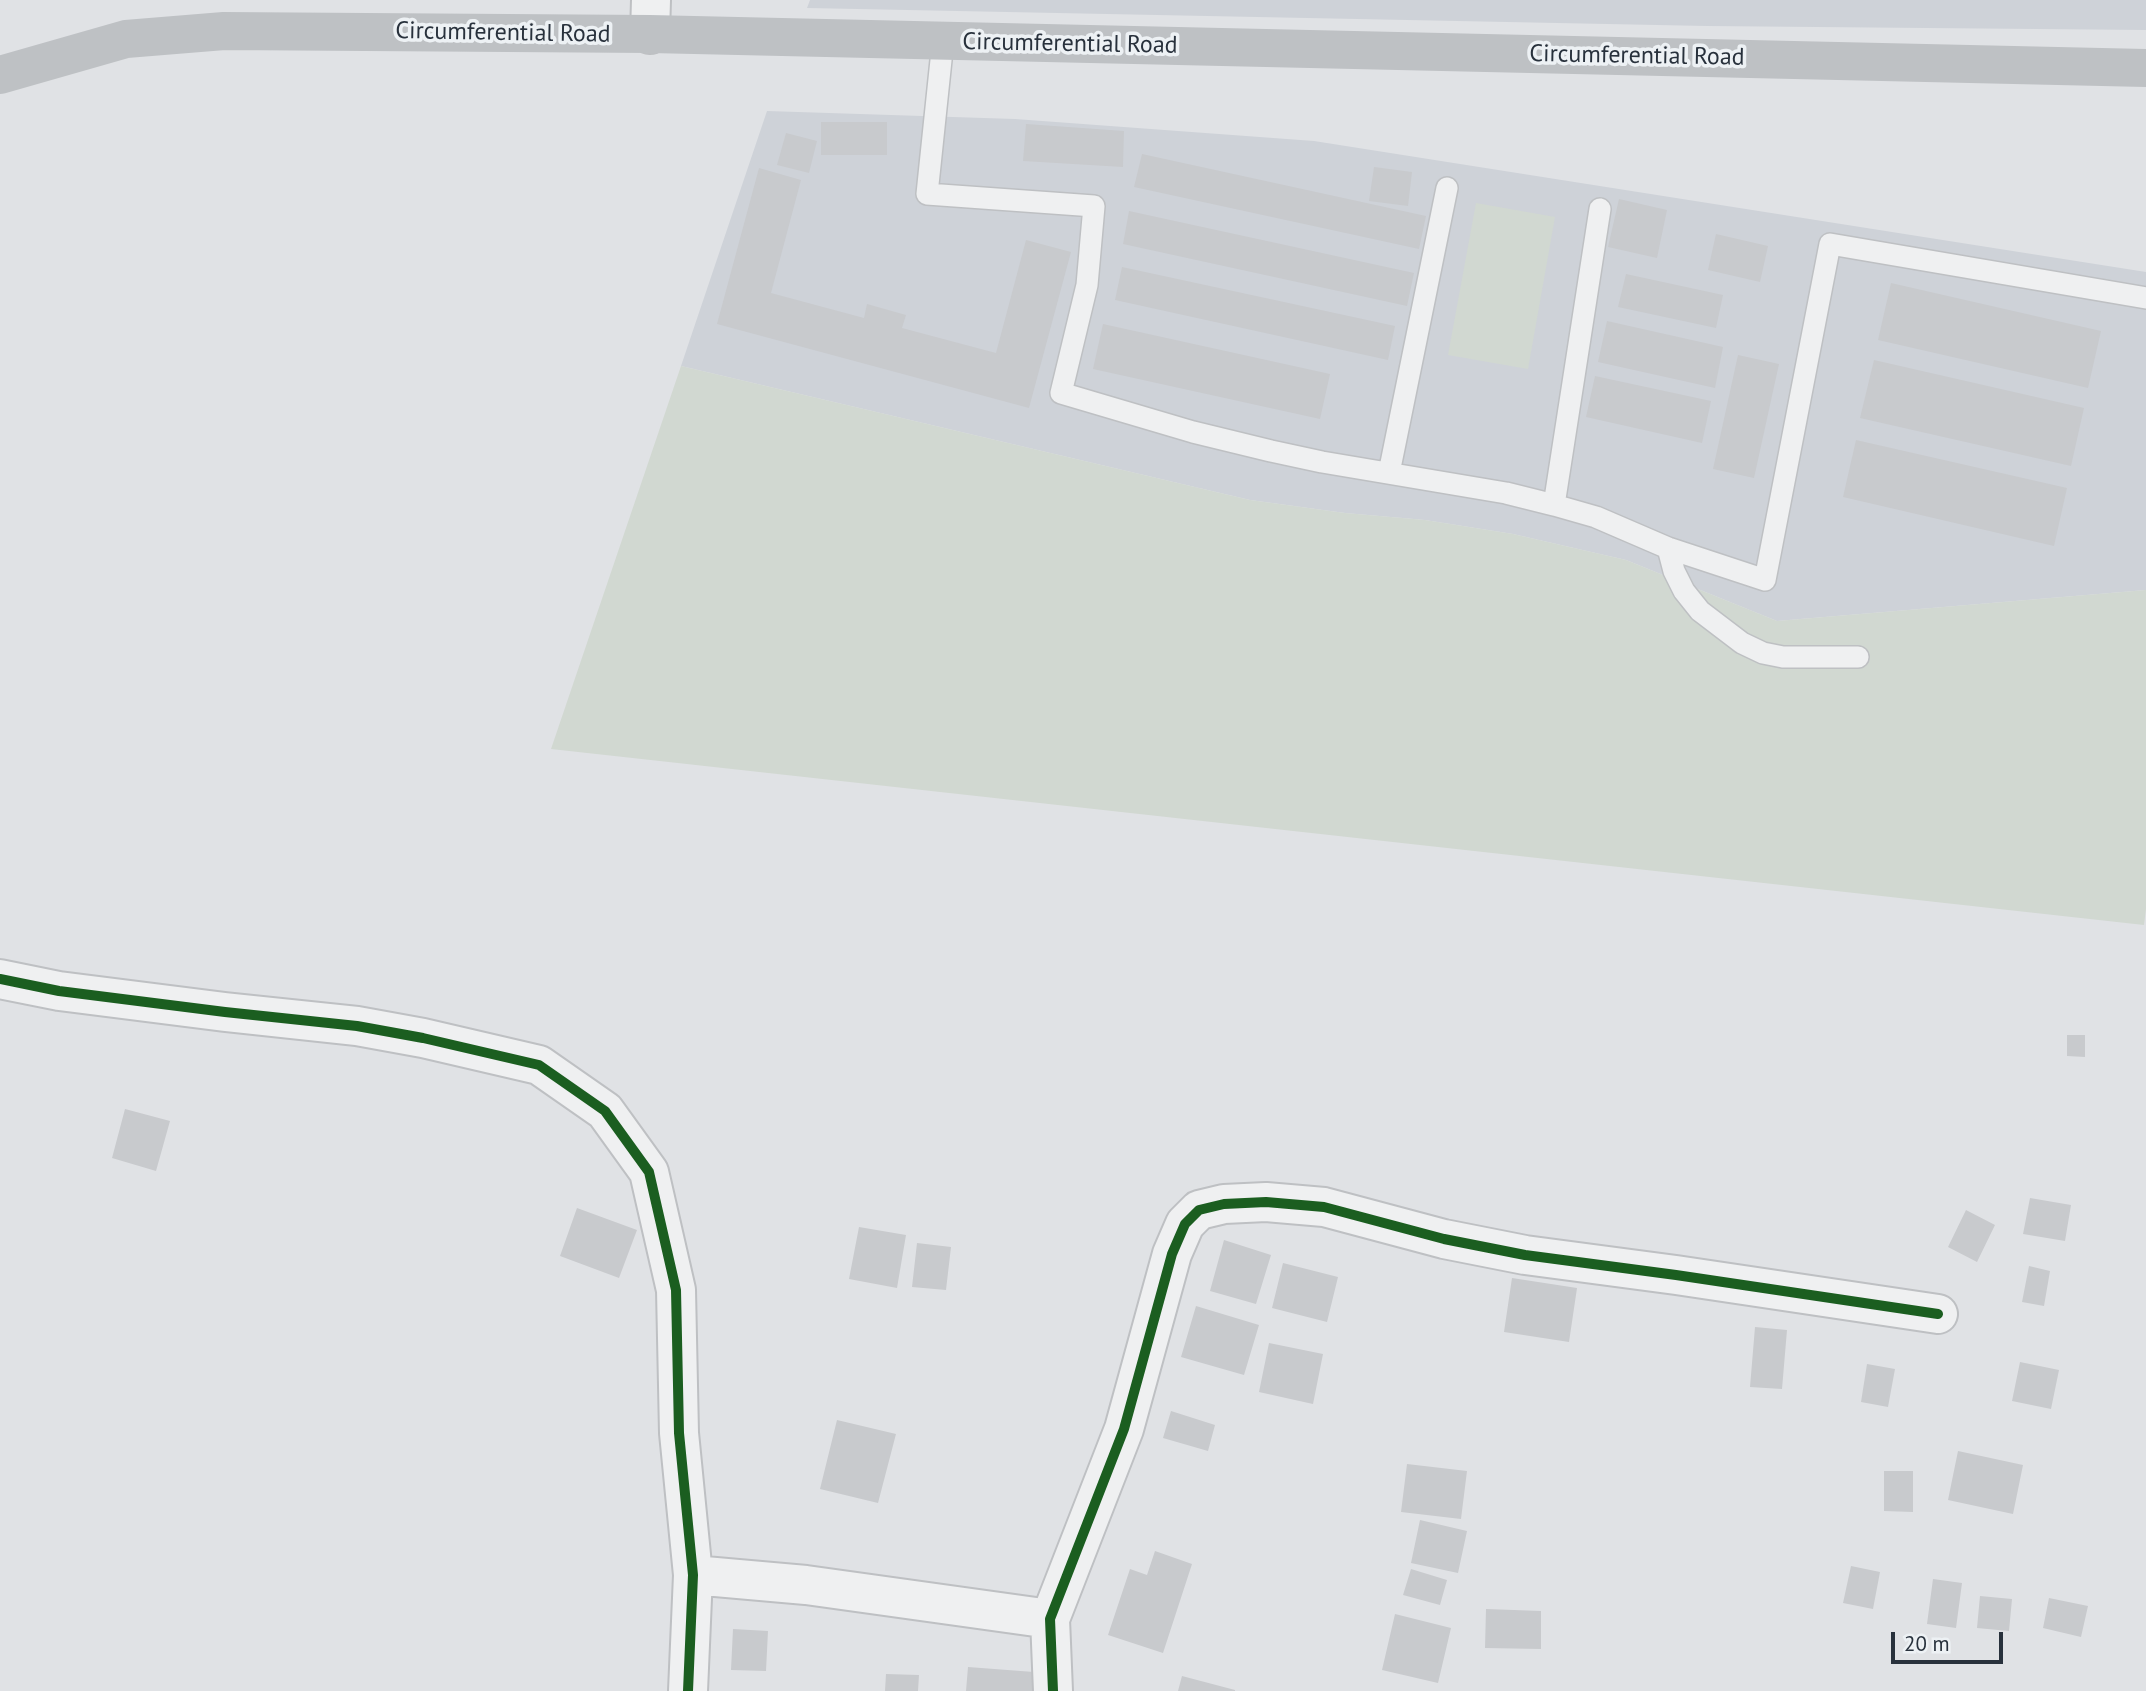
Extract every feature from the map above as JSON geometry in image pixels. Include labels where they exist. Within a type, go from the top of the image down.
[{"type":"main road","name":"Circumferential Road","points":[[0,75],[126,39],[223,31],[650,17],[943,41],[2146,68]]},
{"type":"street","points":[[0,979],[60,991],[357,1026],[423,1038],[539,1065],[605,1111],[649,1172],[676,1290],[679,1433],[693,1576],[688,1691]]},
{"type":"street","points":[[1053,1691],[1050,1619],[1124,1429],[1172,1254],[1185,1224],[1199,1210],[1224,1204],[1266,1202],[1324,1207],[1444,1238],[1525,1255],[1938,1314]]},
{"type":"street","points":[[693,1576],[806,1585],[1050,1619]]},
{"type":"lane","points":[[943,41],[927,194],[1094,206],[1087,285],[1061,393],[1219,438],[1322,462],[1506,493],[1554,505],[1595,517],[1668,548],[1765,580],[1830,244],[2146,298]]},
{"type":"lane","points":[[1389,474],[1447,188]]},
{"type":"lane","points":[[1554,505],[1601,209]]},
{"type":"lane","points":[[1668,548],[1674,571],[1684,591],[1700,611],[1742,643],[1763,653],[1783,657],[1858,657]]},
{"type":"shaded area","points":[[810,0],[2146,0],[2146,30],[1707,26],[807,8]]},
{"type":"shaded area","points":[[767,111],[1015,119],[1314,141],[2146,272],[2146,590],[1777,621],[1626,560],[1513,534],[1425,520],[1345,513],[1250,500],[681,366]]},
{"type":"shaded area","points":[[1476,203],[1555,217],[1528,369],[1448,355]]},
{"type":"shaded area","points":[[681,366],[1250,500],[1345,513],[1425,520],[1513,534],[1626,560],[1777,621],[2146,590],[2144,925],[551,749]]},
{"type":"building","points":[[821,122],[887,122],[887,155],[821,155]]},
{"type":"building","points":[[1026,124],[1124,131],[1123,167],[1023,161]]},
{"type":"building","points":[[786,133],[817,141],[809,173],[777,165]]},
{"type":"building","points":[[1142,154],[1426,216],[1419,249],[1134,187]]},
{"type":"building","points":[[1374,167],[1412,172],[1408,206],[1369,201]]},
{"type":"building","points":[[759,168],[801,180],[771,293],[864,318],[867,304],[906,315],[902,328],[996,353],[1026,240],[1071,252],[1029,408],[717,324]]},
{"type":"building","points":[[1619,199],[1667,210],[1657,258],[1608,247]]},
{"type":"building","points":[[1129,211],[1414,273],[1407,306],[1123,244]]},
{"type":"building","points":[[1716,234],[1768,246],[1760,282],[1708,270]]},
{"type":"building","points":[[1122,267],[1395,326],[1388,360],[1115,300]]},
{"type":"building","points":[[1626,274],[1723,295],[1716,328],[1618,307]]},
{"type":"building","points":[[1891,283],[2101,331],[2088,388],[1878,340]]},
{"type":"building","points":[[1607,321],[1723,347],[1715,388],[1598,362]]},
{"type":"building","points":[[1103,324],[1330,374],[1320,419],[1093,369]]},
{"type":"building","points":[[1738,355],[1779,364],[1754,478],[1713,469]]},
{"type":"building","points":[[1874,360],[2084,408],[2071,466],[1860,418]]},
{"type":"building","points":[[1595,376],[1711,401],[1702,443],[1586,417]]},
{"type":"building","points":[[1856,440],[2067,488],[2054,546],[1843,497]]},
{"type":"building","points":[[2067,1035],[2085,1035],[2085,1057],[2067,1056]]},
{"type":"building","points":[[125,1109],[170,1121],[156,1171],[112,1158]]},
{"type":"building","points":[[2030,1198],[2071,1205],[2065,1241],[2023,1234]]},
{"type":"building","points":[[577,1208],[637,1230],[619,1278],[560,1256]]},
{"type":"building","points":[[1966,1210],[1995,1225],[1977,1262],[1948,1247]]},
{"type":"building","points":[[859,1227],[906,1235],[897,1288],[849,1279]]},
{"type":"building","points":[[1224,1240],[1271,1255],[1256,1304],[1210,1291]]},
{"type":"building","points":[[917,1243],[951,1247],[946,1290],[912,1287]]},
{"type":"building","points":[[1283,1263],[1338,1277],[1327,1322],[1272,1308]]},
{"type":"building","points":[[2029,1266],[2050,1271],[2044,1306],[2022,1302]]},
{"type":"building","points":[[1512,1278],[1577,1288],[1569,1342],[1504,1332]]},
{"type":"building","points":[[1196,1306],[1259,1325],[1244,1375],[1181,1357]]},
{"type":"building","points":[[1755,1327],[1787,1330],[1782,1389],[1750,1387]]},
{"type":"building","points":[[1269,1343],[1323,1354],[1313,1404],[1259,1392]]},
{"type":"building","points":[[2020,1362],[2059,1370],[2051,1409],[2012,1401]]},
{"type":"building","points":[[1867,1364],[1895,1369],[1888,1407],[1861,1402]]},
{"type":"building","points":[[1171,1411],[1215,1425],[1208,1451],[1163,1438]]},
{"type":"building","points":[[837,1420],[896,1434],[878,1503],[820,1489]]},
{"type":"building","points":[[1958,1451],[2023,1465],[2013,1514],[1948,1500]]},
{"type":"building","points":[[1407,1464],[1467,1471],[1461,1519],[1401,1512]]},
{"type":"building","points":[[1884,1471],[1913,1471],[1913,1512],[1884,1511]]},
{"type":"building","points":[[1420,1520],[1467,1531],[1458,1573],[1411,1563]]},
{"type":"building","points":[[1155,1551],[1192,1564],[1163,1653],[1108,1635],[1130,1569],[1147,1575]]},
{"type":"building","points":[[1851,1566],[1880,1572],[1873,1609],[1843,1603]]},
{"type":"building","points":[[1411,1569],[1447,1580],[1440,1605],[1403,1595]]},
{"type":"building","points":[[1933,1579],[1962,1583],[1956,1628],[1927,1624]]},
{"type":"building","points":[[1980,1596],[2012,1599],[2009,1631],[1977,1628]]},
{"type":"building","points":[[2049,1598],[2088,1606],[2081,1637],[2043,1628]]},
{"type":"building","points":[[1486,1609],[1541,1611],[1541,1649],[1485,1648]]},
{"type":"building","points":[[1395,1614],[1451,1628],[1438,1683],[1382,1670]]},
{"type":"building","points":[[733,1629],[768,1631],[766,1671],[731,1670]]},
{"type":"building","points":[[968,1667],[1047,1673],[1045,1691],[966,1691]]},
{"type":"building","points":[[886,1674],[919,1675],[918,1691],[885,1691]]},
{"type":"building","points":[[1182,1676],[1235,1690],[1235,1691],[1178,1691]]},
{"type":"cycle path","points":[[0,979],[59,991],[357,1026],[423,1038],[539,1065],[605,1111],[649,1172],[676,1290],[679,1433],[693,1575],[688,1691]]},
{"type":"cycle path","points":[[1053,1691],[1050,1619],[1124,1429],[1172,1254],[1185,1224],[1199,1210],[1224,1204],[1266,1202],[1324,1207],[1444,1239],[1525,1255],[1938,1314]]}]
